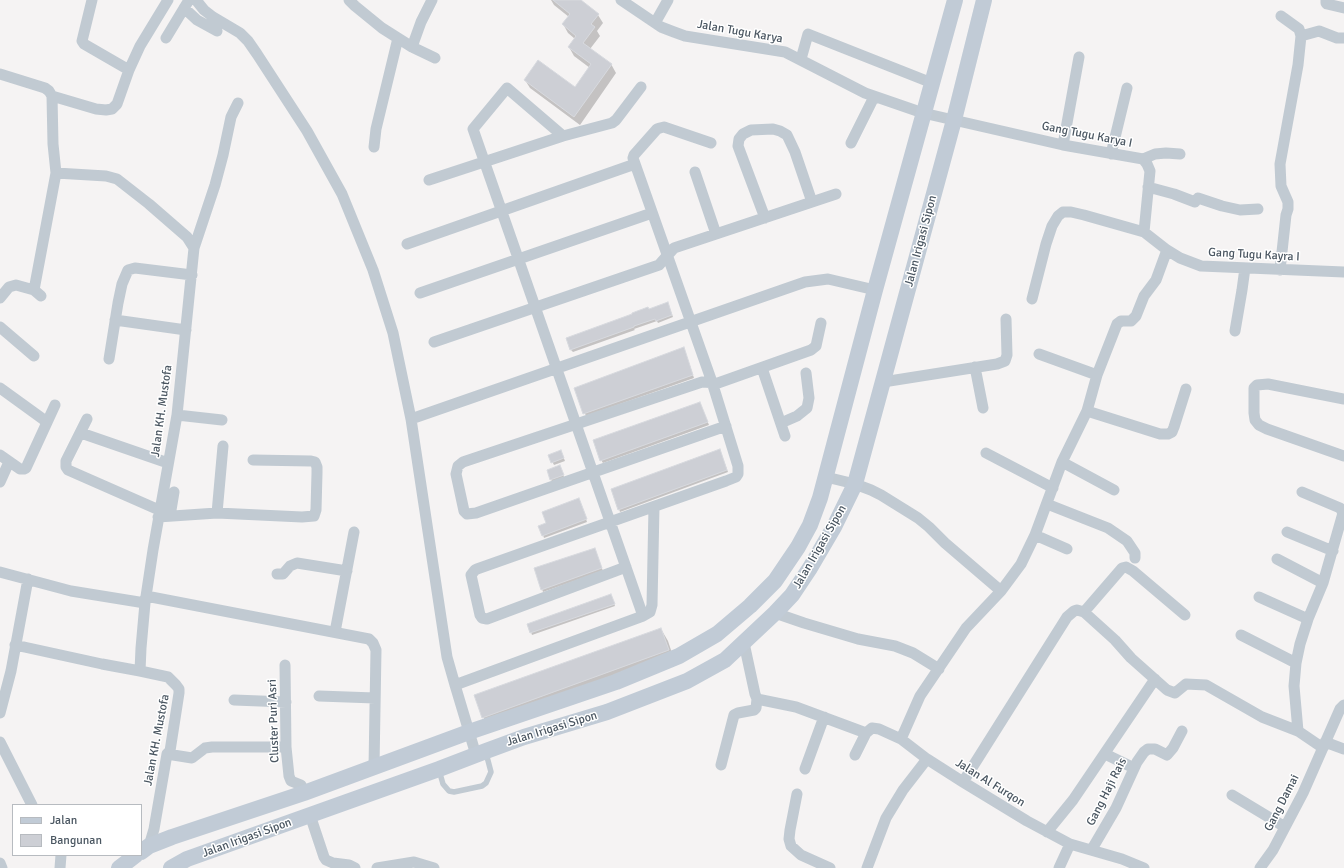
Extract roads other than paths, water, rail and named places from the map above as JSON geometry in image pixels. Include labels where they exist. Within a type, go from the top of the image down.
[{"type":"street","points":[[92,0],[82,41],[84,44],[129,70]]},
{"type":"street","points":[[52,96],[96,109],[112,109],[117,104],[129,70],[140,46],[168,0]]},
{"type":"street","points":[[196,0],[204,10],[240,33],[248,41],[307,131],[342,194],[361,238],[385,305],[393,333],[411,419],[447,656],[470,733],[479,752]]},
{"type":"street","points":[[349,0],[354,6],[382,28],[412,47],[435,58]]},
{"type":"street","points":[[412,47],[421,22],[432,0]]},
{"type":"street","name":"Jalan Tugu Karya","points":[[621,0],[655,23],[674,32],[685,36],[774,49],[784,52],[801,59],[874,97],[926,114]]},
{"type":"street","points":[[655,23],[668,0]]},
{"type":"street","name":"Jalan Irigasi Sipon","points":[[145,849],[172,837],[304,793],[616,682],[679,656],[717,634],[776,582],[810,525],[828,478],[875,290],[926,114],[932,83],[955,0]]},
{"type":"street","name":"Jalan Irigasi Sipon","points":[[171,868],[187,859],[439,769],[479,752],[607,712],[680,684],[725,660],[775,613],[810,568],[834,527],[854,484],[883,382],[984,0]]},
{"type":"street","points":[[1326,0],[1327,4],[1344,8]]},
{"type":"street","points":[[166,38],[186,4],[197,20],[217,31]]},
{"type":"street","points":[[1280,16],[1299,29],[1302,36],[1280,164],[1281,186],[1288,202],[1280,270]]},
{"type":"street","points":[[1302,36],[1320,31],[1337,38],[1344,38]]},
{"type":"street","points":[[801,59],[808,34],[932,83]]},
{"type":"street","points":[[374,147],[376,129],[398,38]]},
{"type":"street","points":[[1063,145],[1079,57]]},
{"type":"street","points":[[0,74],[50,91],[52,96],[53,144],[56,173],[37,293],[20,286],[12,285],[1,295]]},
{"type":"street","points":[[430,180],[563,136],[612,123],[616,120],[641,87]]},
{"type":"street","points":[[563,136],[507,88],[473,129],[643,616]]},
{"type":"street","points":[[1111,154],[1127,88]]},
{"type":"street","points":[[851,143],[874,97]]},
{"type":"street","name":"Jalan KH. Mustofa","points":[[145,849],[154,828],[167,754],[170,751],[179,693],[179,689],[168,677],[140,671],[140,648],[146,599],[159,513],[177,415],[194,248],[215,185],[230,117],[238,103]]},
{"type":"street","name":"Gang Tugu Karya I","points":[[926,114],[1063,145],[1142,159],[1148,164],[1150,171],[1144,232]]},
{"type":"street","points":[[626,567],[487,619],[484,619],[480,615],[472,578],[474,570],[654,507],[736,477],[738,474],[738,466],[712,382],[633,158],[657,129],[664,127],[711,143]]},
{"type":"street","points":[[765,218],[738,146],[739,139],[743,134],[751,130],[773,129],[787,135],[795,152],[812,202]]},
{"type":"street","points":[[1142,159],[1156,154],[1180,154]]},
{"type":"street","points":[[407,244],[635,164]]},
{"type":"street","points":[[695,172],[716,234]]},
{"type":"street","points":[[56,173],[106,176],[117,179],[149,204],[187,238],[194,248]]},
{"type":"street","points":[[1148,187],[1174,194],[1195,202],[1198,198],[1240,210],[1258,209]]},
{"type":"street","points":[[434,342],[659,265],[674,248],[836,194]]},
{"type":"street","points":[[901,739],[920,696],[966,628],[1001,591],[1021,564],[1035,535],[1062,462],[1087,412],[1097,375],[1117,324],[1122,321],[1131,321],[1136,316],[1144,296],[1156,280],[1167,250],[1144,232],[1084,215],[1063,212],[1058,216],[1052,226],[1032,299]]},
{"type":"street","points":[[420,293],[652,213]]},
{"type":"street","name":"Gang Tugu Kayra I","points":[[1167,250],[1180,258],[1201,266],[1344,272]]},
{"type":"street","points":[[109,359],[122,284],[130,269],[135,268],[192,275]]},
{"type":"street","points":[[1235,331],[1245,268]]},
{"type":"street","points":[[411,419],[806,282],[818,279],[838,280],[875,290]]},
{"type":"street","points":[[883,382],[1004,361],[1006,355],[1006,319]]},
{"type":"street","points":[[115,320],[186,330]]},
{"type":"street","points":[[726,426],[593,471],[476,513],[467,514],[464,511],[456,474],[456,470],[460,464],[702,382],[718,383],[814,348],[821,323]]},
{"type":"street","points":[[0,327],[34,356]]},
{"type":"street","points":[[1039,354],[1097,375]]},
{"type":"street","points":[[975,367],[983,408]]},
{"type":"street","points":[[762,368],[785,436]]},
{"type":"street","points":[[781,423],[797,416],[807,408],[809,398],[806,373]]},
{"type":"street","points":[[1344,399],[1268,384],[1257,385],[1254,388],[1254,413],[1259,425],[1344,456]]},
{"type":"street","points":[[0,388],[47,422]]},
{"type":"street","points":[[1087,412],[1160,434],[1168,434],[1172,432],[1186,389]]},
{"type":"street","points":[[0,482],[5,458],[20,469],[26,468],[55,405]]},
{"type":"street","points":[[177,415],[222,420]]},
{"type":"street","points":[[87,419],[66,461],[66,467],[68,470],[159,513],[170,516],[217,513],[302,517],[314,516],[316,510],[317,473],[315,462],[253,460]]},
{"type":"street","points":[[81,433],[168,463]]},
{"type":"street","points":[[217,513],[223,446]]},
{"type":"street","points":[[986,453],[1053,488]]},
{"type":"street","points":[[1062,462],[1114,490]]},
{"type":"street","points":[[828,478],[854,484],[881,495],[918,518],[1001,591]]},
{"type":"street","points":[[170,516],[174,492]]},
{"type":"street","points":[[1298,730],[1294,686],[1296,663],[1300,644],[1308,619],[1323,583],[1343,515],[1340,508],[1302,492]]},
{"type":"street","points":[[1047,504],[1108,528],[1127,541],[1135,553],[1135,558]]},
{"type":"street","points":[[455,685],[643,616],[650,612],[652,605],[654,507]]},
{"type":"street","points":[[335,632],[354,532]]},
{"type":"street","points":[[1287,532],[1333,551]]},
{"type":"street","points":[[1035,535],[1066,549]]},
{"type":"street","points":[[1277,559],[1323,583]]},
{"type":"street","points":[[277,574],[283,574],[290,566],[297,563],[347,570]]},
{"type":"street","points":[[1084,612],[1122,568],[1126,567],[1133,571],[1185,615]]},
{"type":"street","points":[[0,572],[71,591],[146,599],[369,639],[373,643],[376,650],[374,767]]},
{"type":"street","points":[[0,713],[11,671],[28,579]]},
{"type":"street","points":[[776,582],[791,594]]},
{"type":"street","points":[[1259,597],[1308,619]]},
{"type":"street","points":[[963,782],[1067,617],[1077,610],[1084,612],[1115,640],[1131,658],[1167,690],[1175,693],[1186,684],[1206,685],[1262,717],[1298,730],[1324,745],[1344,749]]},
{"type":"street","points":[[775,613],[858,639],[895,646],[913,653],[939,669]]},
{"type":"street","points":[[1241,635],[1296,663]]},
{"type":"street","points":[[721,765],[734,715],[738,712],[754,710],[756,708],[757,699],[744,643]]},
{"type":"street","points":[[15,646],[140,671]]},
{"type":"street","name":"Cluster Puri Asri","points":[[285,665],[286,747],[290,779],[292,782],[301,785],[304,793]]},
{"type":"street","points":[[1047,832],[1073,800],[1154,679]]},
{"type":"street","points":[[319,696],[375,698]]},
{"type":"street","points":[[757,699],[796,707],[866,733],[855,755]]},
{"type":"street","points":[[234,700],[286,702]]},
{"type":"street","name":"Gang Damai","points":[[1260,868],[1273,850],[1304,793],[1340,709],[1344,705]]},
{"type":"street","points":[[805,769],[824,717]]},
{"type":"street","name":"Jalan Al Furqon","points":[[866,733],[872,728],[876,727],[901,739],[911,745],[927,760],[1047,832],[1070,844],[1122,859],[1144,868]]},
{"type":"street","name":"Gang Haji Rais","points":[[1092,850],[1116,808],[1137,762],[1148,749],[1155,749],[1167,755],[1169,754],[1182,731]]},
{"type":"street","points":[[2,747],[31,804]]},
{"type":"street","points":[[167,754],[192,758],[205,748],[212,747],[286,747]]},
{"type":"street","points":[[1105,754],[1134,768]]},
{"type":"street","points":[[867,868],[886,818],[903,790],[927,760]]},
{"type":"street","points":[[304,793],[324,857],[326,860],[333,863],[349,865],[354,868]]},
{"type":"street","points":[[797,794],[790,830],[789,839],[791,846],[801,855],[830,868]]},
{"type":"street","points":[[1232,795],[1286,827]]},
{"type":"street","points":[[1059,868],[1070,844]]},
{"type":"street","points":[[60,868],[61,856]]},
{"type":"street","points":[[119,868],[135,856]]},
{"type":"street","points":[[377,868],[414,862],[434,868]]},
{"type":"street","points":[[0,863],[2,868]]},
{"type":"lane","points":[[439,769],[443,784],[449,790],[454,792],[482,786],[486,784],[491,772],[479,752]]}]
